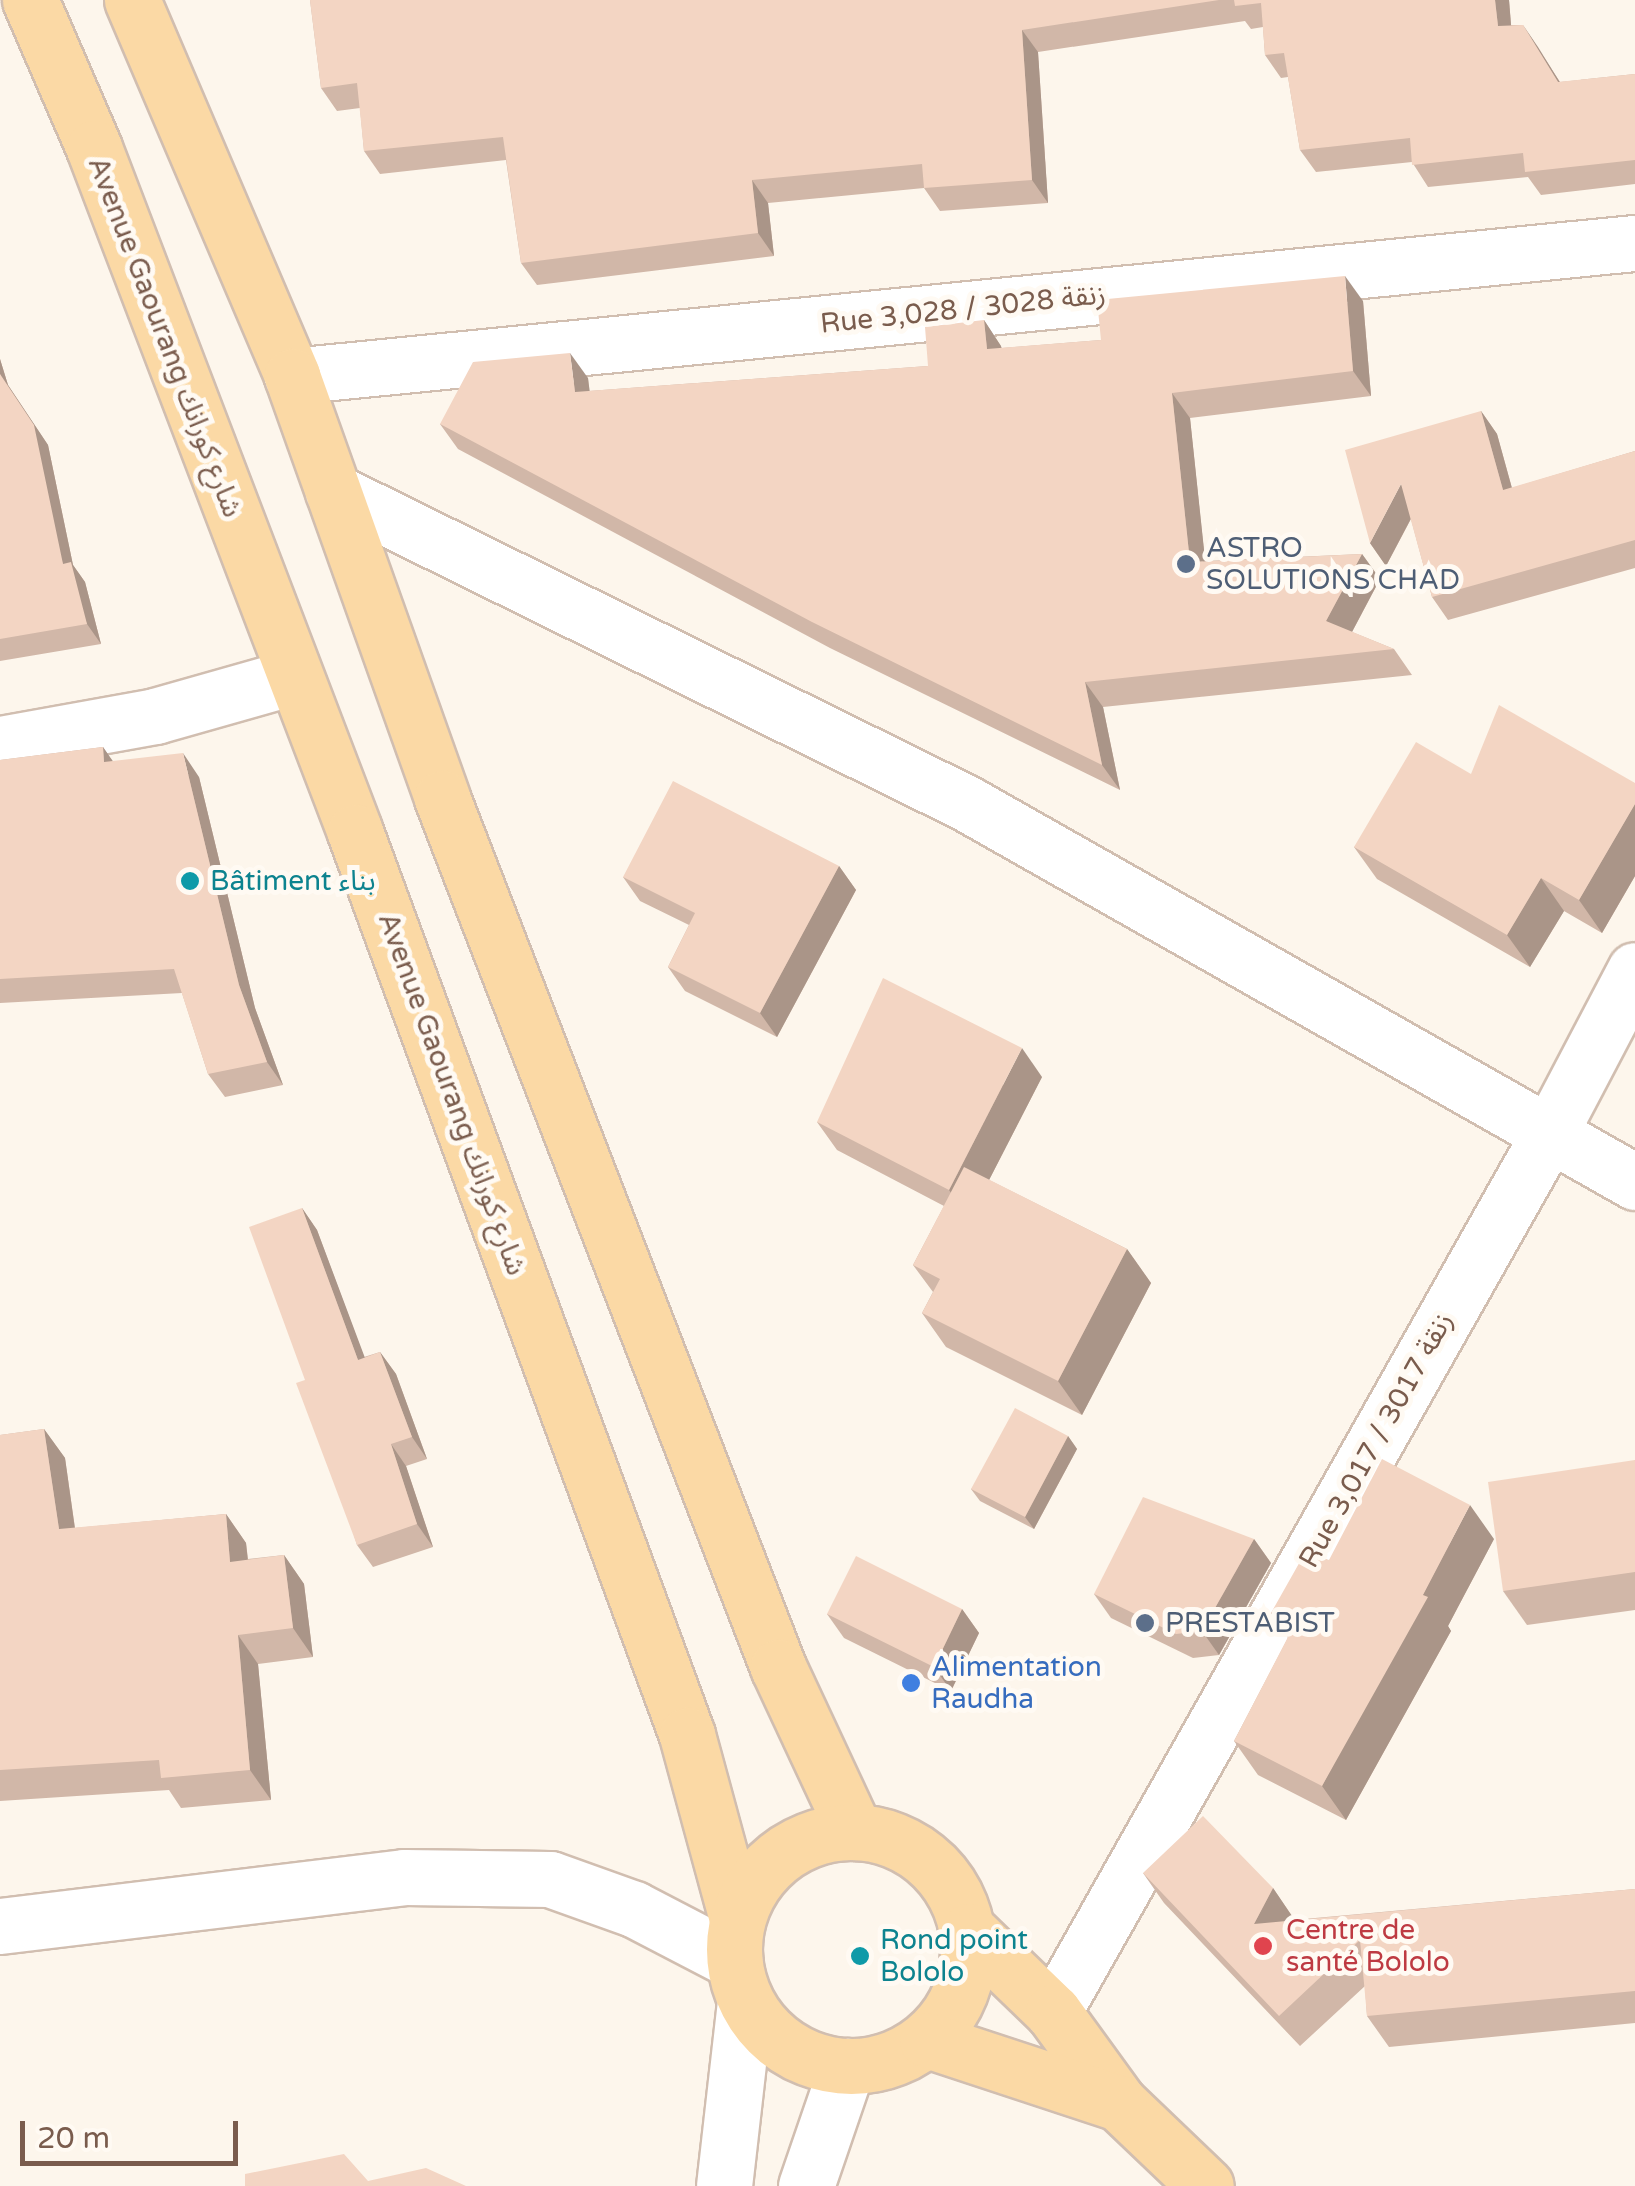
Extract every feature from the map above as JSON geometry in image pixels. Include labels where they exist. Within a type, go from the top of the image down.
[{"type":"main road","name":"Avenue Gaourang شارع كورانك","points":[[30,0],[94,148],[688,1735],[738,1960]]},
{"type":"main road","points":[[132,0],[292,376],[442,798],[764,1630],[855,1832]]},
{"type":"main road","points":[[855,1832],[895,1840],[930,1860],[956,1892],[969,1931],[967,1971],[953,2009],[927,2040],[890,2060],[847,2066],[805,2057],[770,2034],[738,1960],[753,1884],[781,1854],[816,1837],[855,1832]]},
{"type":"main road","points":[[969,1931],[1052,2012],[1119,2103],[1206,2186]]},
{"type":"main road","points":[[927,2040],[1119,2103]]},
{"type":"street","name":"Rue 3,028 / زنقة 3028","points":[[292,376],[1635,243]]},
{"type":"street","points":[[332,491],[966,802],[1635,1182]]},
{"type":"street","points":[[0,744],[155,716],[292,677]]},
{"type":"street","name":"Rue 3,017 / زنقة 3017","points":[[1052,2012],[1549,1134],[1635,970]]},
{"type":"street","points":[[0,1926],[404,1876],[550,1880],[634,1909],[738,1960],[724,2186]]},
{"type":"street","points":[[806,2186],[847,2066]]},
{"type":"building","points":[[310,0],[1219,0],[1022,30],[1032,180],[924,188],[922,164],[752,180],[758,233],[521,263],[503,137],[364,151],[357,83],[321,88]]},
{"type":"building","points":[[1234,0],[1495,0],[1498,26],[1523,25],[1558,82],[1635,74],[1635,160],[1525,172],[1523,153],[1412,165],[1410,138],[1300,150],[1284,53],[1265,55],[1261,3],[1235,6]]},
{"type":"building","points":[[1345,276],[1353,371],[1172,393],[1190,562],[1362,554],[1326,621],[1394,649],[1085,682],[1102,765],[812,622],[440,424],[473,362],[570,353],[575,392],[928,366],[925,327],[984,320],[987,349],[1101,340],[1097,300]]},
{"type":"building","points":[[0,374],[34,425],[63,564],[71,562],[87,624],[0,639]]},
{"type":"building","points":[[1481,411],[1503,490],[1635,451],[1635,540],[1432,597],[1401,484],[1370,543],[1345,450]]},
{"type":"building","points":[[1499,705],[1635,783],[1635,804],[1579,900],[1541,878],[1507,935],[1354,847],[1416,742],[1471,774]]},
{"type":"building","points":[[103,747],[104,762],[183,753],[239,985],[267,1062],[208,1074],[174,969],[0,979],[0,760]]},
{"type":"building","points":[[673,781],[839,866],[760,1013],[668,967],[695,913],[623,877]]},
{"type":"building","points":[[883,978],[1022,1048],[949,1190],[817,1122]]},
{"type":"building","points":[[964,1167],[1127,1249],[1058,1381],[922,1313],[940,1279],[913,1265]]},
{"type":"building","points":[[302,1208],[358,1360],[380,1352],[412,1437],[391,1444],[417,1524],[357,1545],[296,1383],[305,1380],[249,1227]]},
{"type":"building","points":[[1015,1408],[1068,1436],[1025,1517],[971,1489]]},
{"type":"building","points":[[44,1429],[59,1529],[226,1514],[230,1562],[284,1555],[293,1628],[238,1635],[250,1770],[161,1778],[159,1760],[0,1770],[0,1435]]},
{"type":"building","points":[[1382,1459],[1470,1505],[1423,1595],[1428,1597],[1322,1786],[1234,1741],[1302,1610],[1271,1613],[1306,1551],[1329,1560]]},
{"type":"building","points":[[1635,1460],[1635,1572],[1503,1591],[1488,1482]]},
{"type":"building","points":[[1143,1497],[1254,1539],[1202,1631],[1176,1634],[1094,1594]]},
{"type":"building","points":[[856,1556],[962,1609],[934,1667],[827,1614]]},
{"type":"building","points":[[1203,1816],[1273,1888],[1254,1924],[1635,1889],[1635,1991],[1367,2016],[1360,1940],[1279,2016],[1143,1873]]},
{"type":"building","points":[[344,2154],[368,2181],[426,2168],[466,2186],[245,2186],[245,2174]]},
{"type":"place","name":"ASTRO SOLUTIONS CHAD","points":[[1186,564]]},
{"type":"place","name":"Bâtiment بناء","points":[[190,881]]},
{"type":"place","name":"PRESTABIST","points":[[1145,1623]]},
{"type":"place","name":"Alimentation Raudha","points":[[911,1683]]},
{"type":"place","name":"Centre de santé Bololo","points":[[1263,1946]]},
{"type":"place","name":"Rond point Bololo","points":[[860,1956]]}]
